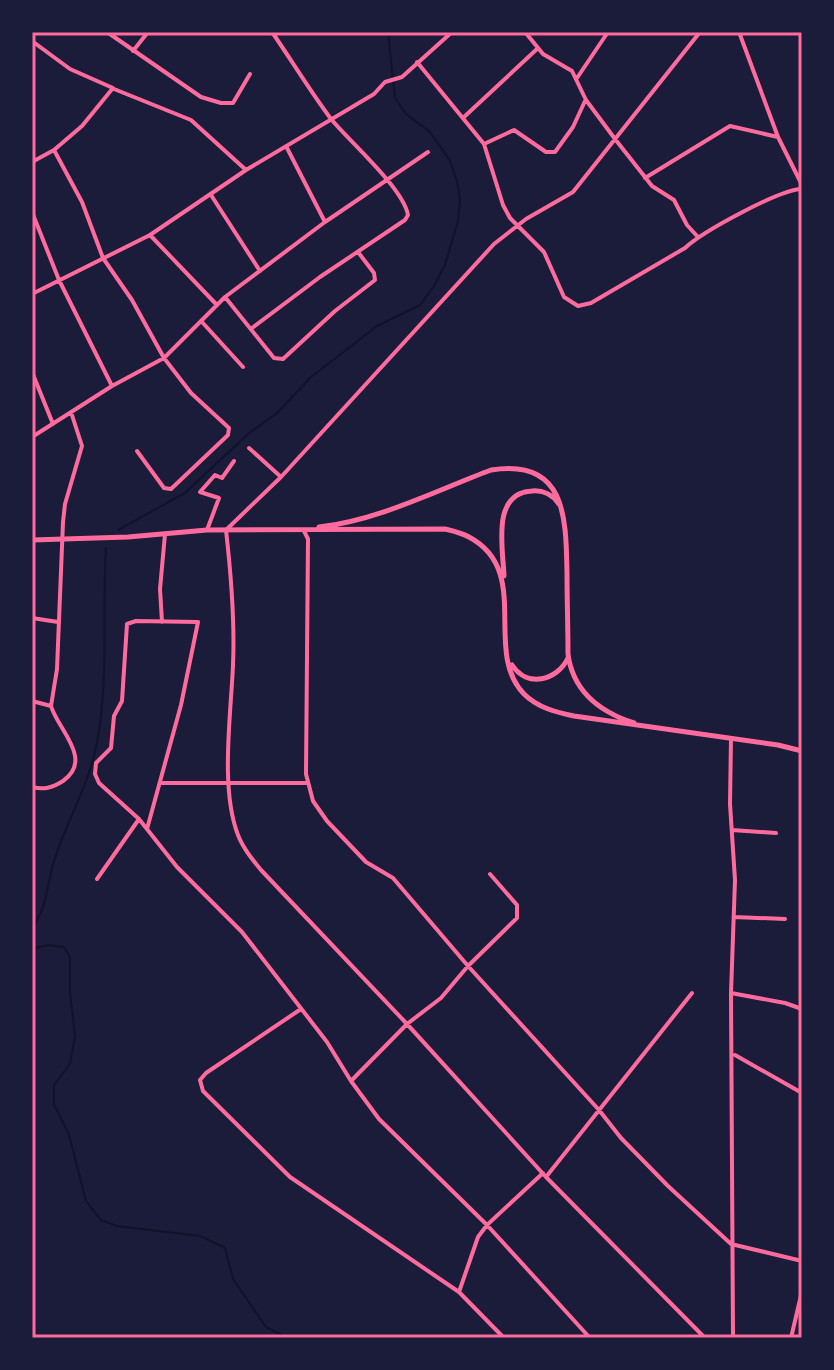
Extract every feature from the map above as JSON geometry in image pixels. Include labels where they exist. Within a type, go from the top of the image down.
[{"type":"street","points":[[107,32],[201,97],[221,103],[233,103],[250,74]]},
{"type":"street","points":[[133,51],[148,32]]},
{"type":"street","points":[[252,328],[408,215],[401,199],[385,179],[332,120],[272,32]]},
{"type":"street","points":[[32,294],[150,235],[246,170],[374,94],[385,82],[402,77],[452,32]]},
{"type":"street","points":[[525,32],[537,49],[549,59],[564,65],[577,78],[586,100],[615,139],[657,191],[674,200],[687,225],[698,237]]},
{"type":"street","points":[[577,78],[608,32]]},
{"type":"street","points":[[226,530],[281,477],[494,244],[573,192],[700,32]]},
{"type":"street","points":[[417,62],[484,144],[503,205],[517,226],[544,252],[564,297],[578,306],[591,303],[685,248],[698,237],[776,196],[802,187],[778,137],[739,32]]},
{"type":"street","points":[[759,32],[768,32]]},
{"type":"street","points":[[32,41],[70,69],[191,120],[246,170]]},
{"type":"street","points":[[464,117],[537,49]]},
{"type":"street","points":[[32,162],[54,150],[82,126],[113,88]]},
{"type":"street","points":[[484,144],[514,130],[546,152],[555,152],[573,127],[586,100]]},
{"type":"street","points":[[645,178],[730,126],[778,137]]},
{"type":"street","points":[[286,146],[325,222]]},
{"type":"street","points":[[54,150],[82,202],[103,258],[132,300],[164,358],[191,393],[229,428],[228,435],[171,489],[164,488],[137,451]]},
{"type":"street","points":[[32,437],[112,386],[164,358],[202,322],[216,304],[325,222],[428,152]]},
{"type":"street","points":[[211,195],[260,271]]},
{"type":"street","points":[[32,212],[59,280],[112,386]]},
{"type":"street","points":[[150,235],[216,304]]},
{"type":"street","points":[[225,297],[274,358],[283,359],[335,311],[375,280],[374,273],[358,252]]},
{"type":"street","points":[[202,322],[243,367]]},
{"type":"street","points":[[32,372],[53,424]]},
{"type":"street","points":[[32,787],[42,790],[68,777],[76,756],[51,706],[57,669],[65,504],[82,446],[71,412]]},
{"type":"street","points":[[249,448],[281,477]]},
{"type":"street","points":[[207,530],[219,498],[200,492],[215,475],[222,478],[234,461]]},
{"type":"street","points":[[302,530],[355,521],[491,470],[525,468],[540,475],[553,488],[562,508],[566,533],[568,654],[573,674],[596,706],[650,728]]},
{"type":"street","points":[[562,508],[555,498],[538,491],[518,494],[504,510],[502,525],[508,658],[520,689],[546,709],[574,716],[802,751]]},
{"type":"street","points":[[32,540],[128,537],[207,530],[445,529],[470,537],[492,556],[504,586]]},
{"type":"street","points":[[226,530],[233,662],[229,783],[237,832],[249,854],[544,1175],[705,1338]]},
{"type":"street","points":[[302,530],[308,539],[307,783],[313,801],[327,821],[366,862],[393,878],[626,1144],[731,1244],[802,1261]]},
{"type":"street","points":[[162,622],[160,589],[165,534]]},
{"type":"street","points":[[32,618],[58,622]]},
{"type":"street","points":[[147,829],[181,705],[198,622],[136,621],[126,627],[122,701],[112,726],[111,748],[99,759],[95,768],[97,779],[105,791],[139,819],[177,867],[242,932],[327,1042],[379,1119],[487,1225],[590,1338]]},
{"type":"street","points":[[508,658],[524,677],[542,679],[562,669],[568,654]]},
{"type":"street","points":[[32,701],[51,706]]},
{"type":"street","points":[[731,738],[735,880],[731,993],[733,1338]]},
{"type":"street","points":[[160,783],[307,783]]},
{"type":"street","points":[[97,879],[139,819]]},
{"type":"street","points":[[732,830],[776,833]]},
{"type":"street","points":[[351,1081],[407,1024],[441,998],[468,966],[517,918],[517,905],[490,874]]},
{"type":"street","points":[[734,917],[785,919]]},
{"type":"street","points":[[459,1292],[478,1237],[487,1225],[544,1175],[692,993]]},
{"type":"street","points":[[731,993],[802,1009]]},
{"type":"street","points":[[301,1009],[206,1073],[200,1080],[203,1091],[290,1177],[459,1292],[504,1338]]},
{"type":"street","points":[[733,1054],[802,1093]]},
{"type":"street","points":[[791,1338],[802,1291]]},
{"type":"waterway","points":[[118,530],[185,493],[248,434],[277,413],[311,377],[377,326],[420,305],[434,286],[445,265],[458,221],[460,200],[457,181],[450,161],[429,131],[406,114],[395,98],[388,32]]},
{"type":"waterway","points":[[32,927],[41,911],[55,858],[89,773],[97,743],[104,670],[106,548]]},
{"type":"waterway","points":[[32,949],[48,945],[64,947],[70,957],[75,1036],[70,1064],[54,1085],[54,1104],[69,1135],[86,1201],[101,1220],[117,1226],[200,1236],[225,1248],[233,1279],[266,1327],[287,1338]]}]
